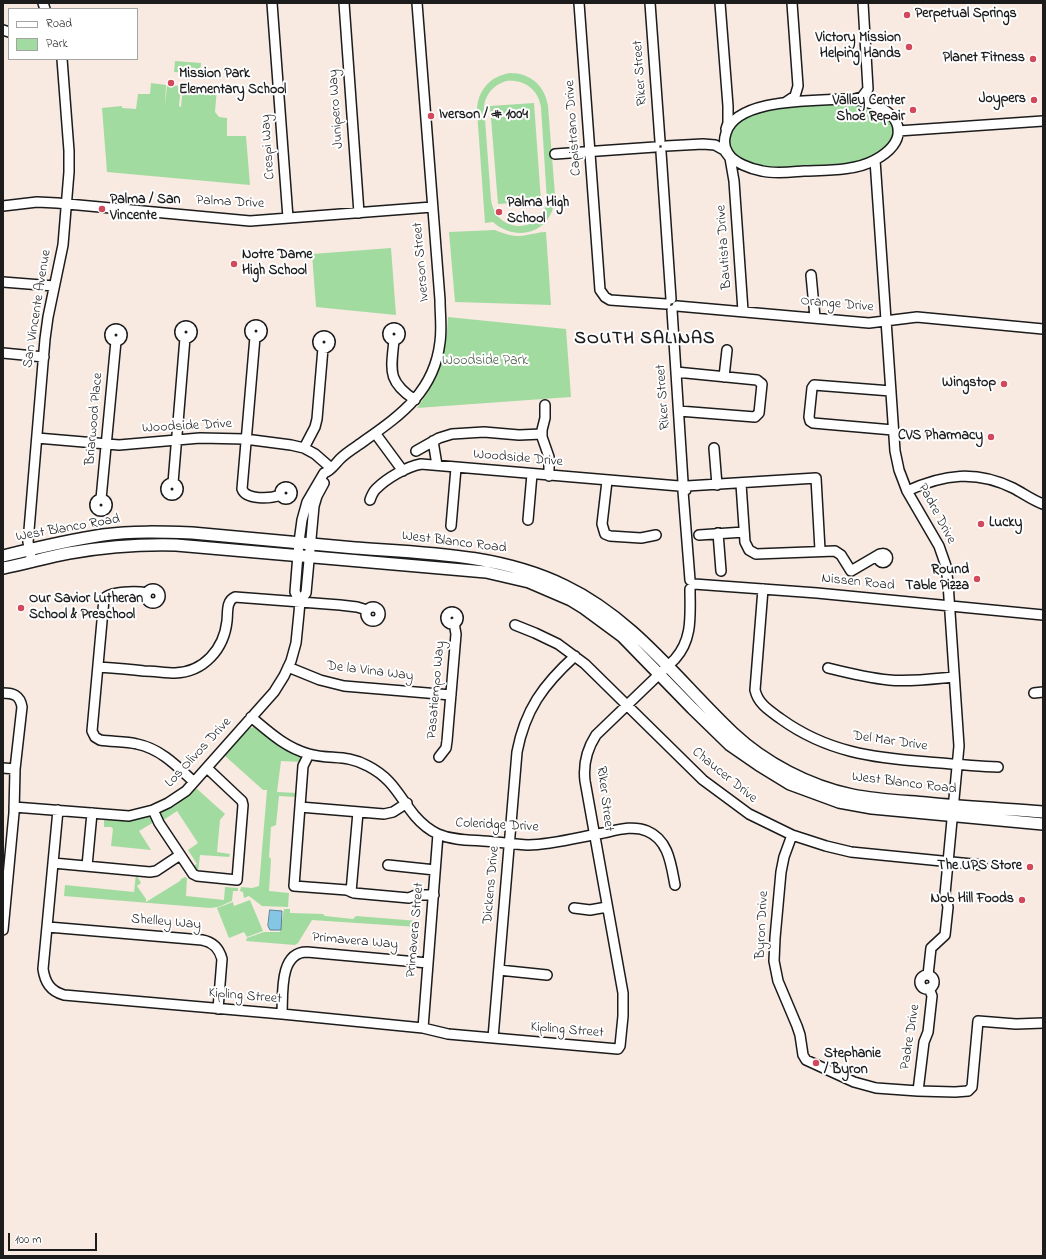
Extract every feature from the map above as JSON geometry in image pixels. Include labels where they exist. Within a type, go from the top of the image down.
[{"type":"main road","name":"West Blanco Road","points":[[3,556],[104,535],[158,532],[192,533],[310,543],[498,562],[527,570],[567,586],[605,609],[632,631],[663,670],[730,745],[790,784],[818,795],[855,805],[899,812],[1043,812]]},
{"type":"main road","name":"West Blanco Road","points":[[3,568],[67,554],[140,544],[176,545],[486,572],[529,582],[555,592],[584,608],[622,636],[663,670]]},
{"type":"main road","name":"West Blanco Road","points":[[953,811],[1043,824]]},
{"type":"street","name":"Crespi Way","points":[[272,3],[288,218]]},
{"type":"street","name":"Junipero Way","points":[[344,3],[359,213]]},
{"type":"street","name":"Iverson Street","points":[[298,556],[298,542],[302,520],[308,502],[320,478],[347,453],[399,415],[415,400],[431,375],[440,343],[440,300],[417,3]]},
{"type":"street","name":"Capistrano Drive","points":[[579,3],[600,287],[601,293],[605,298]]},
{"type":"street","name":"Riker Street","points":[[618,1049],[620,1046],[623,1016],[622,993],[585,781],[584,766],[586,757],[596,734],[679,654],[687,640],[690,628],[691,584],[650,3]]},
{"type":"street","points":[[720,3],[728,98],[729,118],[727,128]]},
{"type":"street","points":[[792,3],[798,86],[800,93],[804,98],[812,101]]},
{"type":"street","points":[[863,3],[869,83],[873,99],[879,107]]},
{"type":"street","name":"San Vincente Avenue","points":[[32,562],[28,542],[36,438],[48,318],[62,245],[70,156],[62,60]]},
{"type":"street","points":[[853,99],[864,94],[868,89],[869,83]]},
{"type":"street","points":[[786,102],[795,96],[798,86]]},
{"type":"street","points":[[728,98],[734,109],[741,112],[748,112]]},
{"type":"street","points":[[554,154],[660,146],[703,144],[715,145],[741,164],[753,169],[778,173],[844,168],[861,165],[875,160],[891,147],[898,137],[898,131],[892,117],[879,107],[870,103],[853,99],[786,102],[769,104],[748,112],[732,122],[718,138],[703,144]]},
{"type":"street","points":[[898,131],[1043,121]]},
{"type":"street","name":"Bautista Drive","points":[[727,128],[725,143],[732,164],[734,181],[743,311]]},
{"type":"street","name":"Padre Drive","points":[[875,160],[893,430],[898,462],[907,490],[939,546],[946,566],[950,606],[958,746],[945,894],[948,906],[945,934],[931,948],[928,975],[922,977],[920,981],[923,987],[929,988],[932,996],[928,1032],[924,1042],[918,1091]]},
{"type":"street","points":[[861,165],[871,169],[876,181]]},
{"type":"street","points":[[734,181],[735,175],[738,172],[753,169]]},
{"type":"street","name":"Palma Drive","points":[[3,206],[37,202],[250,221],[432,207]]},
{"type":"street","points":[[811,275],[815,317]]},
{"type":"street","points":[[3,282],[54,286]]},
{"type":"street","name":"Orange Drive","points":[[605,298],[610,300],[869,323],[917,317],[1043,329]]},
{"type":"street","points":[[255,337],[242,486],[244,493],[249,496],[270,498],[280,495]]},
{"type":"street","points":[[173,483],[185,338]]},
{"type":"street","points":[[394,340],[392,365],[393,376],[398,386],[415,400]]},
{"type":"street","name":"Briarwood Place","points":[[101,499],[116,341]]},
{"type":"street","points":[[304,448],[317,419],[323,348]]},
{"type":"street","points":[[724,377],[727,350]]},
{"type":"street","points":[[3,353],[44,356]]},
{"type":"street","points":[[676,372],[758,380],[761,382],[758,415],[752,417],[679,412]]},
{"type":"street","points":[[891,391],[814,385],[812,388],[809,417],[813,422],[893,430]]},
{"type":"street","points":[[544,405],[545,418],[542,434],[549,456],[549,476]]},
{"type":"street","points":[[416,451],[446,435],[473,432],[519,435],[542,434]]},
{"type":"street","points":[[375,433],[403,471]]},
{"type":"street","name":"Woodside Drive","points":[[36,438],[106,444],[214,438],[245,439],[304,448],[315,454],[330,470]]},
{"type":"street","points":[[433,441],[437,465]]},
{"type":"street","points":[[714,448],[717,485]]},
{"type":"street","name":"Woodside Drive","points":[[370,500],[375,490],[403,471],[421,464],[606,481],[683,486],[741,484],[816,478],[820,550]]},
{"type":"street","points":[[451,526],[456,468]]},
{"type":"street","name":"Iverson Street","points":[[310,543],[314,506],[330,470]]},
{"type":"street","points":[[528,520],[532,474]]},
{"type":"street","points":[[907,490],[942,478],[959,476],[976,477],[1004,484],[1043,504]]},
{"type":"street","points":[[606,481],[602,524],[605,534],[610,536],[641,538],[656,534]]},
{"type":"street","points":[[741,484],[745,542],[747,548],[756,554],[820,550],[837,551],[851,571],[880,554]]},
{"type":"street","points":[[699,535],[744,532]]},
{"type":"street","points":[[718,533],[721,571]]},
{"type":"street","name":"Los Olivos Drive","points":[[14,807],[129,816],[153,810],[177,798],[207,768],[274,692],[288,667],[296,643],[300,601],[306,593],[310,543]]},
{"type":"street","name":"Los Olivos Drive","points":[[298,556],[295,592],[300,601]]},
{"type":"street","name":"Nissen Road","points":[[691,584],[763,589],[1043,615]]},
{"type":"street","name":"Del Mar Drive","points":[[763,589],[755,690],[758,698],[765,706],[784,721],[809,736],[845,750],[862,754],[892,759],[998,767]]},
{"type":"street","points":[[147,593],[139,592],[112,594],[105,598],[92,729],[95,737],[104,740],[137,744],[165,755],[194,782]]},
{"type":"street","points":[[98,666],[168,673],[188,670],[207,661],[218,648],[225,632],[228,604],[233,598],[239,596],[351,606],[367,610]]},
{"type":"street","name":"Pasatiempo Way","points":[[440,757],[446,748],[447,741],[456,634],[454,623]]},
{"type":"street","name":"Chaucer Drive","points":[[515,625],[553,642],[575,656],[600,678],[626,706],[703,780],[728,800],[749,814],[792,835],[826,846],[852,852],[982,865]]},
{"type":"street","name":"Dickens Drive","points":[[493,1038],[517,752],[523,726],[533,704],[540,693],[560,670],[575,656]]},
{"type":"street","name":"De la Vina Way","points":[[288,667],[320,680],[344,686],[451,696]]},
{"type":"street","points":[[828,668],[864,677],[890,680],[918,680],[954,677]]},
{"type":"street","points":[[3,693],[14,694],[19,697],[22,707],[15,769],[14,807],[3,930]]},
{"type":"street","name":"Coleridge Drive","points":[[251,717],[285,744],[309,754],[344,757],[367,766],[386,778],[396,788],[422,823],[438,834],[462,839],[510,844],[536,844],[632,828],[639,829],[652,834],[663,845],[668,854],[675,885]]},
{"type":"street","points":[[309,754],[304,766],[294,886],[348,890],[354,893],[409,898],[416,895],[434,895]]},
{"type":"street","points":[[3,768],[15,769]]},
{"type":"street","points":[[153,810],[159,823],[190,871],[195,875],[237,880],[243,805],[242,801],[207,768]]},
{"type":"street","points":[[300,807],[388,814],[407,803]]},
{"type":"street","name":"Kipling Street","points":[[58,810],[43,969],[44,976],[50,987],[58,993],[64,995],[422,1028],[448,1034],[618,1049]]},
{"type":"street","points":[[351,892],[358,812]]},
{"type":"street","points":[[87,866],[92,813]]},
{"type":"street","name":"Primavera Street","points":[[422,1028],[438,834]]},
{"type":"street","name":"Byron Drive","points":[[792,835],[784,857],[781,872],[774,961],[780,987],[800,1035],[803,1056],[806,1060],[864,1086],[918,1091]]},
{"type":"street","points":[[53,863],[152,872],[180,855]]},
{"type":"street","points":[[388,865],[435,870]]},
{"type":"street","points":[[574,908],[590,910],[607,907]]},
{"type":"street","name":"Shelley Way","points":[[48,927],[202,940],[212,943],[220,951],[222,958],[218,1009]]},
{"type":"street","name":"Primavera Way","points":[[282,1014],[286,967],[290,960],[300,953],[307,952],[428,963]]},
{"type":"street","points":[[499,970],[547,975]]},
{"type":"street","points":[[918,1091],[963,1092],[972,1088],[978,1021],[1016,1024],[1043,1023]]},
{"type":"green space","points":[[175,61],[201,63],[200,74],[174,72]]},
{"type":"green space","points":[[510,73],[524,75],[536,82],[544,92],[548,106],[555,195],[553,207],[549,217],[542,225],[534,230],[524,233],[503,229],[493,222],[485,223],[477,111],[479,97],[482,91],[496,77]],"holes":[[[506,81],[513,81],[529,86],[537,95],[541,107],[547,201],[543,212],[536,220],[528,225],[519,226],[509,224],[501,219],[495,211],[491,200],[484,106],[489,93],[494,87]]]},
{"type":"green space","points":[[151,83],[166,85],[165,106],[167,85],[181,86],[179,106],[181,107],[183,86],[217,88],[215,112],[219,117],[227,118],[227,136],[246,136],[250,185],[107,172],[102,108],[122,106],[122,108],[136,109],[138,94],[150,94]]},
{"type":"green space","points":[[842,99],[888,113],[898,137],[868,163],[770,172],[728,154],[727,128],[755,109]]},
{"type":"green space","points":[[534,103],[541,201],[498,204],[490,106]]},
{"type":"green space","points":[[495,230],[515,236],[546,232],[551,305],[455,302],[449,232]]},
{"type":"green space","points":[[391,248],[396,315],[316,307],[312,254]]},
{"type":"green space","name":"Woodside Park","points":[[448,317],[566,329],[571,397],[417,408],[425,397],[440,366],[446,343]]},
{"type":"green space","points":[[254,727],[279,746],[303,757],[302,762],[281,761],[277,792],[297,793],[297,797],[279,796],[276,825],[271,827],[269,891],[289,893],[288,907],[262,906],[249,896],[244,898],[243,892],[240,891],[241,887],[252,888],[259,886],[267,790],[263,790],[224,755],[250,728]]},
{"type":"green space","points":[[196,788],[225,814],[220,820],[217,852],[230,854],[229,857],[200,855],[198,872],[195,872],[192,866],[197,864],[188,850],[198,843],[177,811],[162,821],[158,814],[175,806]]},
{"type":"green space","points":[[152,816],[154,822],[139,831],[151,850],[111,846],[113,829],[111,827],[104,827],[104,820],[134,820]]},
{"type":"green space","points":[[136,874],[141,883],[137,886],[146,899],[146,902],[185,877],[187,878],[186,896],[224,900],[225,887],[238,888],[238,891],[233,891],[232,901],[218,907],[210,908],[64,896],[65,885],[134,892]]},
{"type":"green space","points":[[250,900],[263,931],[247,937],[244,932],[229,938],[217,908],[233,902],[234,906]]},
{"type":"green space","points":[[284,909],[290,909],[290,913],[323,914],[325,916],[353,919],[356,916],[418,921],[417,927],[312,920],[298,943],[295,945],[246,941],[247,938],[264,932],[280,932]]},
{"type":"water","points":[[270,910],[282,911],[281,930],[270,930],[268,926]]},
{"type":"place","name":"Perpetual Springs","points":[[907,15]]},
{"type":"place","name":"Victory Mission Helping Hands","points":[[909,47]]},
{"type":"place","name":"Planet Fitness","points":[[1033,59]]},
{"type":"place","name":"Mission Park Elementary School","points":[[171,83]]},
{"type":"place","name":"Joypers","points":[[1034,100]]},
{"type":"place","name":"Valley Center Shoe Repair","points":[[913,110]]},
{"type":"place","name":"Iverson / # 1004","points":[[431,116]]},
{"type":"place","name":"Palma / San Vincente","points":[[102,209]]},
{"type":"place","name":"Palma High School","points":[[499,212]]},
{"type":"place","name":"Notre Dame High School","points":[[234,264]]},
{"type":"place","name":"Wingstop","points":[[1004,384]]},
{"type":"place","name":"CVS Pharmacy","points":[[991,437]]},
{"type":"place","name":"Lucky","points":[[981,524]]},
{"type":"place","name":"Round Table Pizza","points":[[977,579]]},
{"type":"place","name":"Our Savior Lutheran School & Preschool","points":[[21,608]]},
{"type":"place","name":"The UPS Store","points":[[1030,867]]},
{"type":"place","name":"Nob Hill Foods","points":[[1022,900]]},
{"type":"place","name":"Stephanie / Byron","points":[[816,1063]]},
{"type":"district","name":"SOUTH SALINAS","points":[[645,340]]}]
